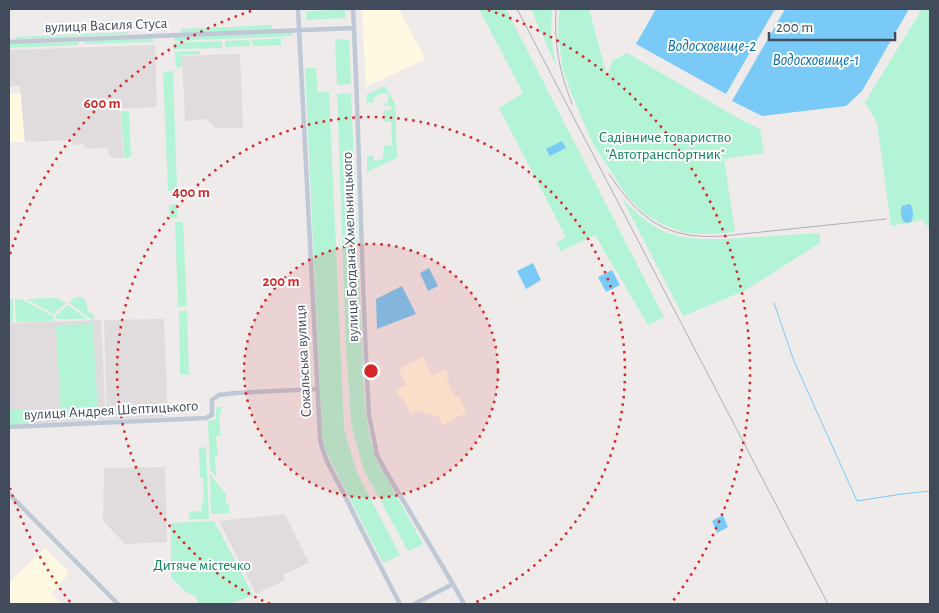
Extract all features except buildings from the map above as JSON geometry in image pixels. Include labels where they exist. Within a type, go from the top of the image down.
[{"type":"street","name":"Сокальська вулиця","points":[[298,9],[320,438],[322,449],[354,516],[400,604]]},
{"type":"street","name":"вулиця Богдана Хмельницького","points":[[353,9],[360,157],[363,292],[369,415],[372,432],[377,455],[385,470],[464,604]]},
{"type":"street","name":"вулиця Василя Стуса","points":[[9,42],[354,28]]},
{"type":"street","name":"вулиця Андрея Шептицького","points":[[9,427],[206,418],[212,415],[212,400],[218,395],[316,389]]},
{"type":"street","points":[[9,494],[118,604]]},
{"type":"street","points":[[414,604],[453,584]]},
{"type":"shaded area","points":[[362,9],[399,9],[425,59],[366,87]]},
{"type":"shaded area","points":[[155,45],[157,107],[120,109],[123,158],[112,158],[109,155],[108,148],[85,149],[84,144],[72,145],[72,140],[25,142],[20,86],[9,86],[9,50]]},
{"type":"shaded area","points":[[240,54],[243,128],[216,128],[205,119],[185,121],[182,56]]},
{"type":"shaded area","points":[[21,93],[25,142],[9,142],[9,94]]},
{"type":"shaded area","points":[[164,319],[168,417],[107,420],[104,320]]},
{"type":"shaded area","points":[[101,320],[106,420],[9,425],[9,323]]},
{"type":"shaded area","points":[[423,357],[432,376],[445,369],[449,377],[446,379],[455,397],[458,396],[467,412],[443,425],[438,416],[418,411],[411,414],[403,398],[400,398],[396,390],[406,385],[399,369]]},
{"type":"shaded area","points":[[165,467],[167,542],[125,544],[103,521],[104,468]]},
{"type":"shaded area","points":[[285,514],[309,563],[283,575],[285,580],[256,594],[219,521]]},
{"type":"shaded area","points":[[45,548],[68,571],[67,576],[51,593],[61,604],[9,604],[9,583]]},
{"type":"green space","points":[[345,9],[345,18],[306,20],[306,11]]},
{"type":"green space","points":[[479,9],[506,9],[664,317],[648,325],[595,235],[561,251],[556,243],[566,237],[499,108],[523,93]]},
{"type":"green space","points":[[531,9],[552,9],[551,35],[556,66]]},
{"type":"green space","name":"Садівниче товариство \"Автотранспортник\"","points":[[559,9],[589,9],[607,75],[613,60],[627,53],[760,129],[764,153],[724,159],[735,232],[698,234],[683,232],[664,225],[645,214],[627,196],[593,144],[572,95],[563,70],[558,35]]},
{"type":"green space","points":[[922,9],[930,9],[930,230],[923,220],[891,226],[877,123],[865,102]]},
{"type":"green space","points":[[272,25],[272,29],[181,33],[181,29]]},
{"type":"green space","points":[[292,31],[293,36],[175,41],[174,37]]},
{"type":"green space","points":[[128,32],[128,34],[16,39],[16,37]]},
{"type":"green space","points":[[153,38],[153,42],[84,44],[84,41]]},
{"type":"green space","points":[[281,38],[281,45],[253,46],[252,40]]},
{"type":"green space","points":[[335,39],[349,40],[351,84],[337,85]]},
{"type":"green space","points":[[249,40],[250,46],[225,47],[225,41]]},
{"type":"green space","points":[[222,41],[222,48],[174,49],[174,43]]},
{"type":"green space","points":[[78,42],[78,45],[9,48],[9,44]]},
{"type":"green space","points":[[200,51],[200,54],[182,55],[182,67],[176,67],[175,52]]},
{"type":"green space","points":[[305,68],[316,68],[318,92],[329,92],[344,429],[357,473],[400,555],[383,563],[326,452],[322,435]]},
{"type":"green space","points":[[173,71],[177,190],[168,191],[163,72]]},
{"type":"green space","points":[[385,86],[395,104],[397,158],[367,172],[367,156],[374,155],[374,161],[383,159],[384,146],[392,145],[391,122],[384,122],[383,111],[391,110],[391,106],[384,106],[383,104],[388,103],[388,94],[383,93],[374,97],[374,102],[367,103],[366,95]]},
{"type":"green space","points":[[351,93],[364,392],[367,421],[371,443],[377,460],[423,544],[408,551],[364,470],[351,422],[346,345],[337,94]]},
{"type":"green space","points":[[121,111],[129,111],[131,157],[124,158]]},
{"type":"green space","points":[[622,198],[652,225],[668,233],[680,236],[718,239],[820,233],[820,243],[744,291],[683,316]]},
{"type":"green space","points":[[177,204],[177,218],[170,218],[169,205]]},
{"type":"green space","points":[[175,222],[183,222],[187,306],[178,307]]},
{"type":"green space","points":[[75,297],[85,299],[88,312],[94,314],[94,320],[69,303]]},
{"type":"green space","points":[[57,298],[66,303],[54,314],[26,299]]},
{"type":"green space","points":[[9,299],[13,299],[13,322],[9,322]]},
{"type":"green space","points":[[15,299],[21,299],[53,316],[53,321],[16,322]]},
{"type":"green space","points":[[68,305],[87,319],[56,319],[56,315]]},
{"type":"green space","points":[[179,311],[187,311],[189,375],[180,374]]},
{"type":"green space","points":[[93,324],[98,416],[61,417],[56,325]]},
{"type":"green space","points":[[216,407],[221,407],[221,414],[219,415],[221,435],[216,436],[218,456],[215,457],[216,477],[210,469],[208,421],[216,420]]},
{"type":"green space","points":[[30,409],[30,423],[9,425],[9,410]]},
{"type":"green space","points":[[206,447],[209,519],[189,519],[189,512],[202,511],[202,502],[204,502],[203,478],[200,478],[199,448]]},
{"type":"green space","points":[[210,474],[226,494],[229,513],[211,514]]},
{"type":"green space","name":"Дитяче містечко","points":[[214,521],[253,595],[230,604],[198,604],[196,596],[186,592],[171,577],[171,523]]},
{"type":"water","name":"Водосховище-2","points":[[656,9],[775,9],[726,94],[636,44]]},
{"type":"water","name":"Водосховище-1","points":[[785,9],[909,9],[862,91],[846,106],[762,116],[732,101]]},
{"type":"water","points":[[562,141],[566,148],[550,156],[546,149]]},
{"type":"water","points":[[909,204],[912,207],[913,216],[911,222],[907,223],[903,220],[901,210],[902,206]]},
{"type":"water","points":[[533,263],[541,280],[526,289],[517,271]]},
{"type":"water","points":[[429,268],[438,286],[428,291],[420,273]]},
{"type":"water","points":[[612,270],[620,285],[606,292],[598,277]]},
{"type":"water","points":[[402,286],[416,314],[377,329],[376,299]]},
{"type":"water","points":[[723,515],[728,527],[717,533],[712,521]]},
{"type":"waterway","points":[[774,303],[794,361],[857,501],[930,491]]},
{"type":"railway","points":[[517,9],[828,604]]},
{"type":"railway","points":[[556,9],[558,57],[572,104]]},
{"type":"railway","points":[[609,174],[632,204],[644,215],[670,230],[686,234],[723,236],[886,219]]}]
